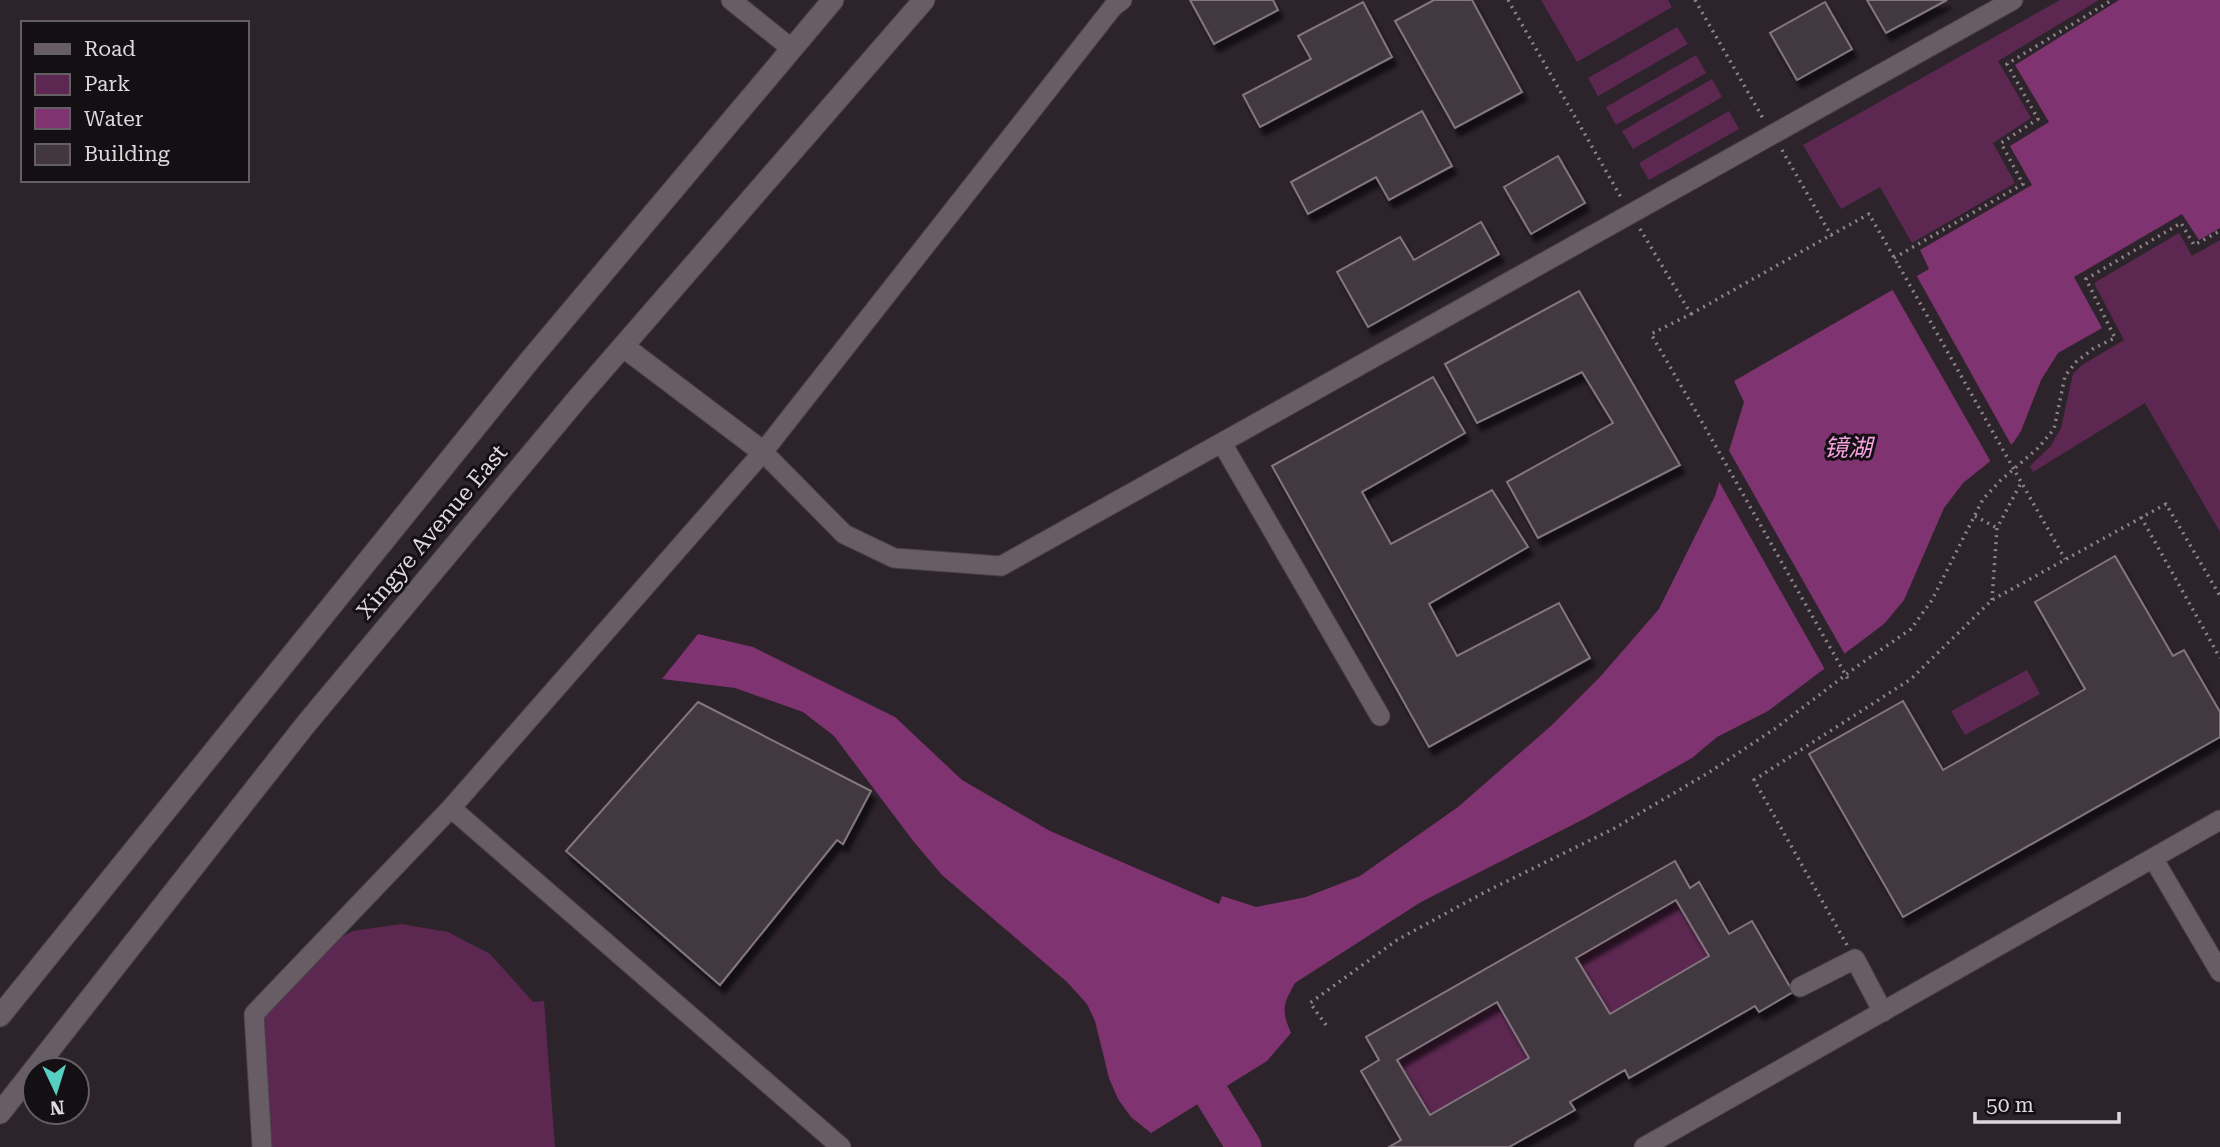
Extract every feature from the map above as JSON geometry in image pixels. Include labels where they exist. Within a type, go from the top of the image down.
[{"type":"main road","name":"Xingye Avenue East","points":[[0,1016],[530,360],[833,0]]},
{"type":"main road","name":"Xingye Avenue East","points":[[0,1113],[306,724],[570,408],[924,0]]},
{"type":"main road","points":[[624,347],[763,452]]},
{"type":"street","points":[[731,0],[792,49]]},
{"type":"street","points":[[262,1147],[254,1014],[452,808],[763,452],[1113,7],[1122,0]]},
{"type":"street","points":[[763,452],[845,534],[894,558],[1001,566],[2013,0]]},
{"type":"street","points":[[1222,443],[1380,716]]},
{"type":"street","points":[[452,808],[841,1147]]},
{"type":"street","points":[[1644,1147],[2220,820]]},
{"type":"street","points":[[2153,858],[2220,972]]},
{"type":"street","points":[[1800,987],[1855,959],[1883,1012]]},
{"type":"path","points":[[1695,0],[1831,235]]},
{"type":"path","points":[[1894,258],[2023,184],[2001,143],[2038,119],[2007,64],[2112,0]]},
{"type":"path","points":[[1690,314],[1869,214],[2065,559]]},
{"type":"path","points":[[1326,1026],[1310,1003],[1397,940],[1485,892],[1613,829],[1708,773],[1776,728],[1910,629],[1932,600],[1983,499],[2038,449],[2054,429],[2065,376],[2076,362],[2094,348],[2115,338],[2085,279],[2181,223],[2194,245],[2220,231]]},
{"type":"path","points":[[1698,415],[1848,679]]},
{"type":"path","points":[[1992,600],[1997,528],[2022,481]]},
{"type":"path","points":[[1855,959],[1754,780],[1911,679],[1992,600],[2166,504],[2220,596]]},
{"type":"path","points":[[1975,516],[1997,528]]},
{"type":"path","points":[[2141,517],[2220,658]]},
{"type":"green space","points":[[1541,0],[1668,0],[1672,7],[1577,62]]},
{"type":"green space","points":[[2060,0],[2099,0],[1998,61],[2031,118],[1993,143],[2015,183],[1912,243],[1880,187],[1841,209],[1803,145]]},
{"type":"green space","points":[[1677,27],[1688,44],[1598,96],[1588,78]]},
{"type":"green space","points":[[1696,55],[1706,73],[1616,125],[1606,107]]},
{"type":"green space","points":[[1712,79],[1722,97],[1633,149],[1622,131]]},
{"type":"green space","points":[[1729,111],[1739,129],[1649,180],[1639,163]]},
{"type":"green space","points":[[2179,233],[2192,256],[2220,240],[2220,532],[2145,403],[2033,472],[2030,466],[2050,447],[2061,428],[2073,374],[2082,365],[2124,340],[2094,283]]},
{"type":"green space","points":[[2027,670],[2040,694],[1965,735],[1951,711]]},
{"type":"green space","points":[[1676,900],[1709,956],[1610,1014],[1576,958]]},
{"type":"green space","points":[[401,924],[448,932],[490,954],[533,1002],[544,1001],[555,1147],[258,1147],[256,1031],[277,987],[310,953],[353,931]]},
{"type":"green space","points":[[1497,1002],[1529,1058],[1430,1115],[1397,1060]]},
{"type":"water","name":"镜湖","points":[[2119,0],[2220,0],[2220,228],[2199,240],[2182,214],[2074,277],[2102,328],[2058,353],[2041,380],[2021,431],[2013,443],[1963,483],[1944,508],[1904,600],[1884,624],[1768,711],[1717,737],[1692,758],[1586,818],[1421,902],[1295,983],[1285,1007],[1291,1033],[1267,1061],[1151,1133],[1131,1117],[1118,1099],[1109,1078],[1095,1021],[1087,1004],[1067,982],[942,875],[834,736],[803,712],[735,688],[662,679],[698,634],[753,647],[895,717],[962,780],[1050,831],[1219,904],[1222,896],[1256,907],[1306,897],[1360,876],[1458,807],[1552,725],[1600,677],[1659,609],[1715,496],[1744,402],[1734,381],[1929,269],[1920,250],[2032,185],[2010,146],[2049,122],[2015,65]]},
{"type":"pier","points":[[1915,273],[2013,448],[1992,464],[1891,287]]},
{"type":"pier","points":[[1727,447],[1847,658],[1827,673],[1717,478]]},
{"type":"building","points":[[1190,0],[1273,0],[1278,10],[1214,44]]},
{"type":"building","points":[[1434,0],[1472,0],[1522,92],[1455,128],[1395,21]]},
{"type":"building","points":[[1867,0],[1947,0],[1886,33]]},
{"type":"building","points":[[1363,2],[1392,57],[1260,127],[1243,95],[1311,59],[1298,36]]},
{"type":"building","points":[[1825,2],[1852,49],[1797,80],[1770,33]]},
{"type":"building","points":[[1422,111],[1452,166],[1389,200],[1376,177],[1308,214],[1291,182]]},
{"type":"building","points":[[1558,156],[1585,203],[1531,234],[1504,187]]},
{"type":"building","points":[[1481,222],[1499,254],[1368,327],[1337,272],[1400,237],[1414,260]]},
{"type":"building","points":[[1579,291],[1680,465],[1538,538],[1507,482],[1613,423],[1582,372],[1477,423],[1445,364]]},
{"type":"building","points":[[1433,377],[1465,433],[1362,492],[1391,544],[1492,490],[1528,547],[1429,604],[1457,656],[1559,603],[1590,658],[1429,747],[1272,466]]},
{"type":"building","points":[[2115,556],[2173,656],[2184,650],[2220,712],[2220,737],[1903,917],[1809,754],[1903,701],[1943,770],[2085,689],[2035,602]]},
{"type":"building","points":[[698,702],[871,791],[843,844],[837,840],[720,985],[566,851]]},
{"type":"building","points":[[1675,861],[1690,888],[1699,882],[1729,934],[1752,921],[1793,992],[1759,1012],[1755,1006],[1629,1078],[1625,1070],[1570,1102],[1575,1110],[1509,1147],[1389,1147],[1401,1140],[1361,1071],[1379,1060],[1366,1037]],"holes":[[[1676,900],[1709,956],[1610,1014],[1576,958]],[[1497,1002],[1529,1058],[1430,1115],[1397,1060]]]},
{"type":"waterway","points":[[1212,1095],[1244,1147]]}]
